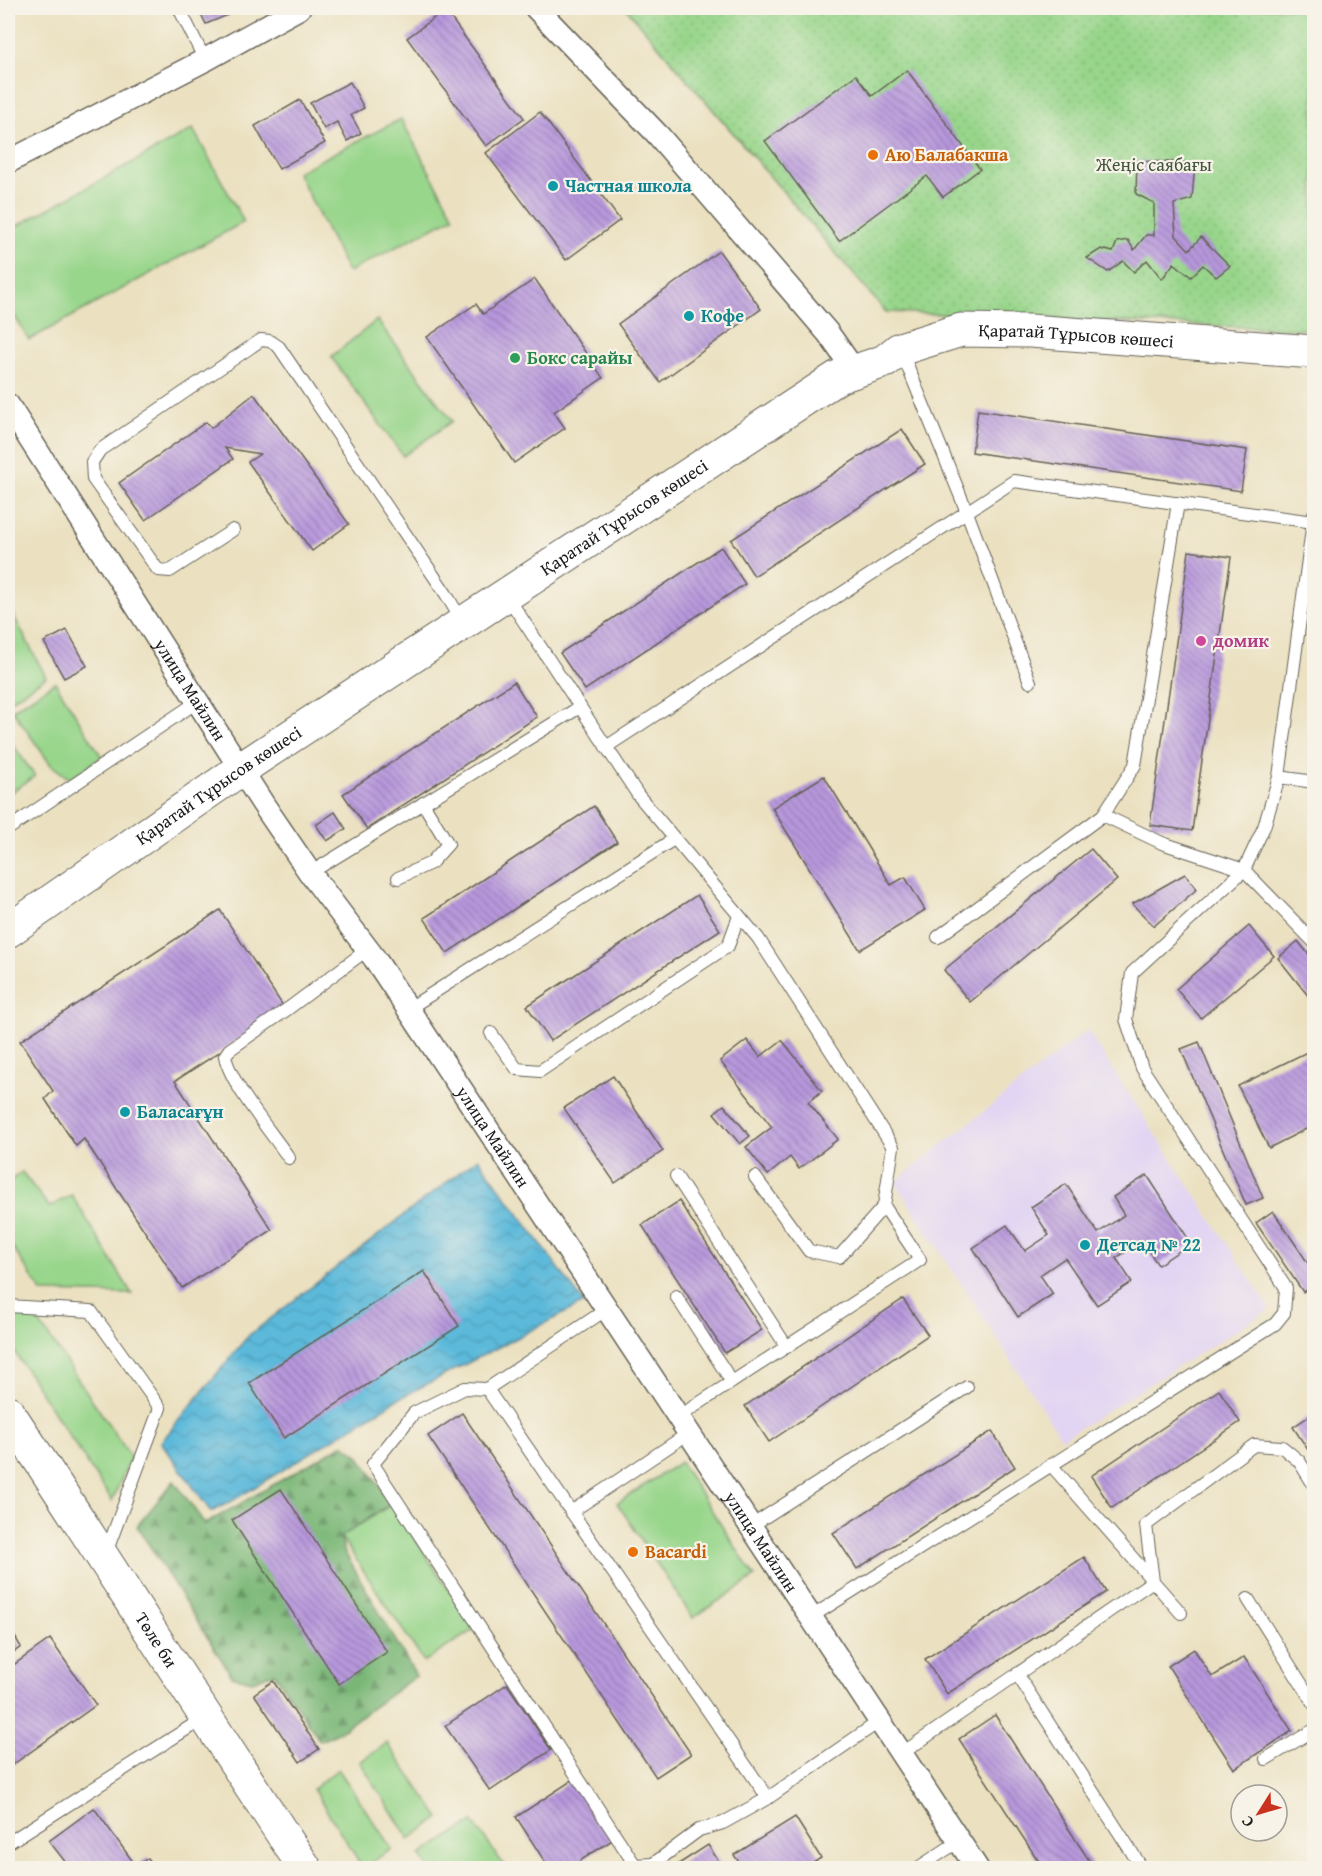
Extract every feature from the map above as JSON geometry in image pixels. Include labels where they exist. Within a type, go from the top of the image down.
[{"type":"main road","name":"Қаратай Тұрысов көшесі","points":[[8,931],[241,769],[838,376],[885,361],[900,349],[961,330],[1030,331],[1314,352]]},
{"type":"main road","name":"Төле би","points":[[8,1412],[304,1869]]},
{"type":"street","points":[[8,162],[205,60],[299,8]]},
{"type":"street","points":[[536,8],[658,135],[828,333],[854,370]]},
{"type":"street","name":"улица Майлин","points":[[8,405],[309,873],[368,949],[977,1869]]},
{"type":"lane","points":[[179,8],[205,60]]},
{"type":"lane","points":[[232,530],[170,571],[158,570],[93,479],[92,462],[100,450],[261,340],[270,341],[279,348],[446,594],[463,624]]},
{"type":"lane","points":[[900,349],[967,512],[1030,682]]},
{"type":"lane","points":[[606,747],[1014,482],[1314,519],[1280,777],[1264,827],[1244,870],[1132,973],[1125,1018],[1142,1068],[1286,1288],[1284,1313],[1275,1324],[811,1617]]},
{"type":"lane","points":[[938,937],[1103,815],[1136,765],[1178,503]]},
{"type":"lane","points":[[507,595],[638,795],[758,938],[892,1147],[884,1206],[839,1257],[809,1251],[755,1177]]},
{"type":"lane","points":[[8,829],[197,702]]},
{"type":"lane","points":[[309,873],[580,706]]},
{"type":"lane","points":[[1280,777],[1314,782]]},
{"type":"lane","points":[[398,878],[431,863],[448,844],[423,803]]},
{"type":"lane","points":[[1103,815],[1162,843],[1244,870],[1314,942]]},
{"type":"lane","points":[[408,1009],[674,839]]},
{"type":"lane","points":[[491,1033],[517,1069],[540,1071],[728,946],[739,916]]},
{"type":"lane","points":[[289,1158],[237,1084],[227,1068],[225,1056],[229,1050],[368,949]]},
{"type":"lane","points":[[676,1176],[787,1347]]},
{"type":"lane","points":[[571,1512],[684,1425],[732,1382],[920,1260],[884,1206]]},
{"type":"lane","points":[[676,1296],[732,1382]]},
{"type":"lane","points":[[8,1306],[91,1311],[160,1408],[104,1557]]},
{"type":"lane","points":[[607,1309],[487,1389],[465,1388],[414,1413],[373,1464],[635,1864],[654,1866],[699,1830],[723,1823],[768,1798],[880,1721]]},
{"type":"lane","points":[[751,1526],[967,1387]]},
{"type":"lane","points":[[487,1389],[768,1798]]},
{"type":"lane","points":[[1153,1581],[1146,1525],[1254,1445],[1282,1447],[1299,1461],[1314,1485]]},
{"type":"lane","points":[[1051,1465],[1181,1613]]},
{"type":"lane","points":[[902,1754],[1153,1581]]},
{"type":"lane","points":[[1248,1599],[1314,1704]]},
{"type":"lane","points":[[1017,1674],[1142,1869]]},
{"type":"lane","points":[[8,1843],[205,1718]]},
{"type":"lane","points":[[1266,1759],[1314,1730]]},
{"type":"lane","points":[[918,1869],[959,1841]]},
{"type":"shaded area","points":[[1087,1030],[1270,1309],[1062,1439],[895,1182]]},
{"type":"green space","name":"Жеңіс саябағы","points":[[626,8],[1314,8],[1314,330],[886,312]]},
{"type":"green space","points":[[401,119],[454,217],[348,272],[297,172]]},
{"type":"green space","points":[[193,129],[244,222],[29,340],[8,305],[8,231]]},
{"type":"green space","points":[[377,320],[452,421],[403,456],[331,357]]},
{"type":"green space","points":[[8,605],[46,677],[8,702]]},
{"type":"green space","points":[[55,682],[102,757],[70,779],[51,765],[12,710]]},
{"type":"green space","points":[[8,738],[35,776],[8,794]]},
{"type":"green space","points":[[22,1172],[49,1207],[72,1195],[132,1294],[42,1292],[8,1241],[8,1182]]},
{"type":"green space","points":[[8,1316],[35,1316],[131,1457],[112,1501],[8,1342]]},
{"type":"green space","points":[[344,1444],[360,1457],[391,1503],[341,1537],[344,1551],[416,1676],[336,1734],[320,1741],[274,1673],[252,1681],[232,1676],[137,1526],[174,1481],[205,1524]]},
{"type":"green space","points":[[680,1462],[755,1577],[693,1618],[617,1503]]},
{"type":"green space","points":[[392,1504],[475,1629],[424,1662],[341,1537]]},
{"type":"green space","points":[[387,1743],[440,1818],[409,1839],[360,1762]]},
{"type":"green space","points":[[338,1769],[392,1849],[363,1868],[313,1789]]},
{"type":"green space","points":[[473,1822],[506,1868],[429,1868],[420,1855]]},
{"type":"water","points":[[478,1158],[584,1303],[398,1399],[211,1512],[161,1442],[248,1336]]},
{"type":"building","points":[[198,8],[224,8],[228,15],[206,24]]},
{"type":"building","points":[[445,10],[524,118],[486,146],[407,38]]},
{"type":"building","name":"Аю Балабакша","points":[[907,70],[980,169],[943,197],[927,176],[839,241],[765,141],[856,75],[872,96]]},
{"type":"building","points":[[350,82],[364,108],[351,115],[361,133],[347,141],[337,122],[324,129],[310,103]]},
{"type":"building","points":[[300,100],[325,143],[279,169],[255,126]]},
{"type":"building","name":"Частная школа","points":[[540,112],[620,220],[566,260],[486,153]]},
{"type":"building","points":[[1137,161],[1195,163],[1192,199],[1174,204],[1176,236],[1189,250],[1201,237],[1230,266],[1216,277],[1203,265],[1191,277],[1174,263],[1162,279],[1147,260],[1134,272],[1123,261],[1108,272],[1087,258],[1101,249],[1113,252],[1117,242],[1128,240],[1134,250],[1146,235],[1154,235],[1154,203],[1136,194]]},
{"type":"building","name":"Кофе","points":[[719,251],[761,309],[660,382],[618,324]]},
{"type":"building","name":"Бокс сарайы","points":[[535,279],[603,378],[554,412],[565,428],[514,463],[427,337],[476,304],[483,314]]},
{"type":"building","points":[[254,394],[349,524],[312,551],[248,462],[260,454],[225,448],[233,459],[145,520],[119,483],[206,422],[211,428]]},
{"type":"building","points":[[978,410],[1247,450],[1241,491],[972,452]]},
{"type":"building","points":[[902,429],[925,464],[754,576],[731,540]]},
{"type":"building","points":[[721,547],[745,584],[585,690],[560,653]]},
{"type":"building","points":[[1189,551],[1231,557],[1192,831],[1150,825]]},
{"type":"building","points":[[67,630],[87,666],[64,678],[44,642]]},
{"type":"building","points":[[514,682],[537,717],[367,829],[343,794]]},
{"type":"building","points":[[824,776],[891,885],[905,877],[925,910],[860,950],[772,808]]},
{"type":"building","points":[[594,806],[617,842],[447,953],[424,918]]},
{"type":"building","points":[[335,812],[346,829],[327,841],[316,825]]},
{"type":"building","points":[[1091,849],[1117,880],[970,1002],[944,970]]},
{"type":"building","points":[[1185,874],[1197,889],[1154,926],[1132,904]]},
{"type":"building","points":[[697,895],[720,930],[550,1041],[527,1006]]},
{"type":"building","name":"Баласағұн","points":[[220,910],[285,1009],[175,1081],[272,1230],[182,1288],[84,1139],[76,1146],[45,1099],[53,1091],[20,1041]]},
{"type":"building","points":[[1249,926],[1274,956],[1201,1018],[1176,989]]},
{"type":"building","points":[[1298,941],[1314,961],[1314,1003],[1278,958]]},
{"type":"building","points":[[747,1040],[760,1057],[782,1040],[822,1091],[808,1102],[838,1139],[799,1169],[790,1157],[768,1175],[746,1147],[772,1127],[720,1061]]},
{"type":"building","points":[[1199,1042],[1263,1198],[1246,1205],[1181,1049]]},
{"type":"building","points":[[1307,1052],[1314,1066],[1314,1125],[1269,1148],[1238,1086]]},
{"type":"building","points":[[613,1076],[663,1151],[615,1183],[564,1108]]},
{"type":"building","points":[[724,1105],[750,1136],[740,1144],[714,1113]]},
{"type":"building","name":"Детсад № 22","points":[[1147,1175],[1191,1243],[1158,1265],[1142,1241],[1116,1258],[1132,1282],[1097,1305],[1065,1258],[1040,1275],[1053,1294],[1018,1317],[973,1248],[1007,1225],[1025,1251],[1049,1235],[1031,1207],[1066,1184],[1098,1233],[1124,1215],[1113,1197]]},
{"type":"building","points":[[679,1201],[762,1330],[725,1353],[642,1225]]},
{"type":"building","points":[[1273,1211],[1314,1272],[1314,1284],[1303,1292],[1256,1223]]},
{"type":"building","points":[[424,1271],[459,1326],[284,1438],[249,1383]]},
{"type":"building","points":[[903,1299],[928,1335],[769,1442],[745,1406]]},
{"type":"building","points":[[1219,1390],[1240,1422],[1112,1508],[1091,1476]]},
{"type":"building","points":[[462,1413],[691,1754],[656,1777],[428,1436]]},
{"type":"building","points":[[1314,1413],[1314,1459],[1293,1427]]},
{"type":"building","points":[[992,1431],[1015,1467],[857,1569],[833,1533]]},
{"type":"building","points":[[281,1489],[387,1652],[339,1684],[232,1520]]},
{"type":"building","points":[[1084,1557],[1106,1592],[947,1694],[925,1659]]},
{"type":"building","points":[[8,1625],[21,1647],[8,1656]]},
{"type":"building","points":[[50,1639],[96,1705],[8,1768],[8,1669]]},
{"type":"building","points":[[1194,1649],[1212,1677],[1244,1657],[1292,1731],[1234,1769],[1168,1666]]},
{"type":"building","points":[[273,1681],[319,1749],[300,1762],[254,1694]]},
{"type":"building","points":[[507,1684],[551,1750],[490,1791],[445,1726]]},
{"type":"building","points":[[995,1715],[1094,1868],[1043,1868],[959,1739]]},
{"type":"building","points":[[574,1779],[614,1839],[569,1868],[549,1868],[516,1817]]},
{"type":"building","points":[[94,1808],[136,1866],[148,1858],[156,1868],[70,1868],[49,1841]]},
{"type":"building","points":[[795,1817],[821,1858],[805,1868],[743,1868],[734,1855]]},
{"type":"building","points":[[708,1845],[723,1868],[674,1867]]},
{"type":"place","name":"Аю Балабакша","points":[[873,155]]},
{"type":"place","name":"Частная школа","points":[[553,186]]},
{"type":"place","name":"Кофе","points":[[689,316]]},
{"type":"place","name":"Бокс сарайы","points":[[515,358]]},
{"type":"place","name":"домик","points":[[1201,641]]},
{"type":"place","name":"Баласағұн","points":[[125,1112]]},
{"type":"place","name":"Детсад № 22","points":[[1085,1245]]},
{"type":"place","name":"Bacardi","points":[[633,1552]]}]
